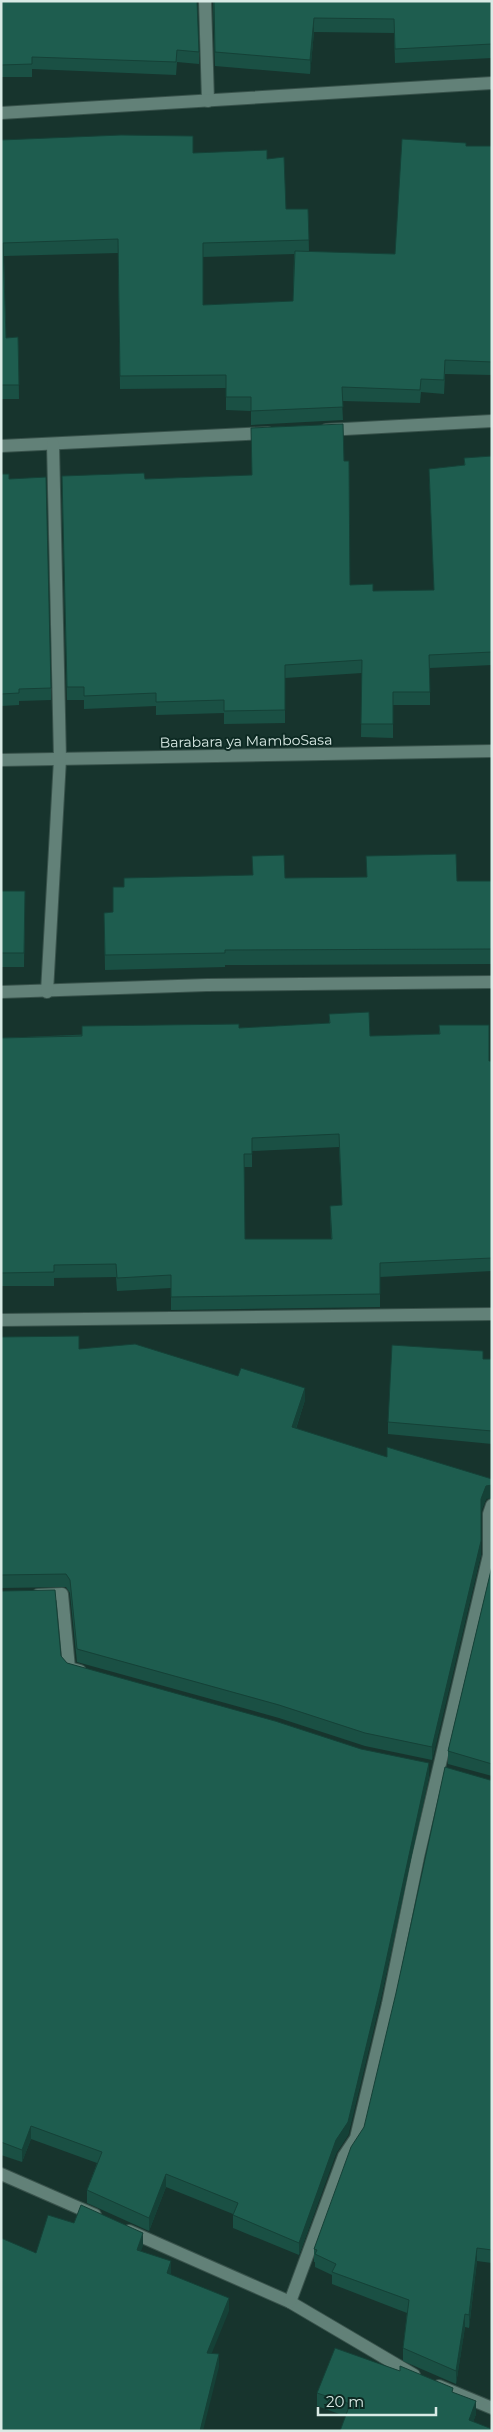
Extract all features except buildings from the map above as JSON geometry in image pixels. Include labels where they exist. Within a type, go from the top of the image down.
[{"type":"street","points":[[205,1],[208,101]]},
{"type":"street","points":[[1,114],[492,83]]},
{"type":"street","points":[[312,430],[492,420]]},
{"type":"street","points":[[1,446],[283,432]]},
{"type":"street","points":[[47,992],[60,759],[53,444]]},
{"type":"street","name":"Barabara ya MamboSasa","points":[[1,760],[492,751]]},
{"type":"street","points":[[1,992],[47,992],[207,985],[492,982]]},
{"type":"street","points":[[1,1320],[492,1314]]},
{"type":"street","points":[[290,2302],[344,2156],[356,2138],[388,2004],[418,1857],[489,1555],[489,1514],[492,1505]]},
{"type":"street","points":[[28,1595],[62,1594],[69,1668],[88,1673]]},
{"type":"street","points":[[1,2174],[290,2302],[405,2372],[492,2408]]}]
